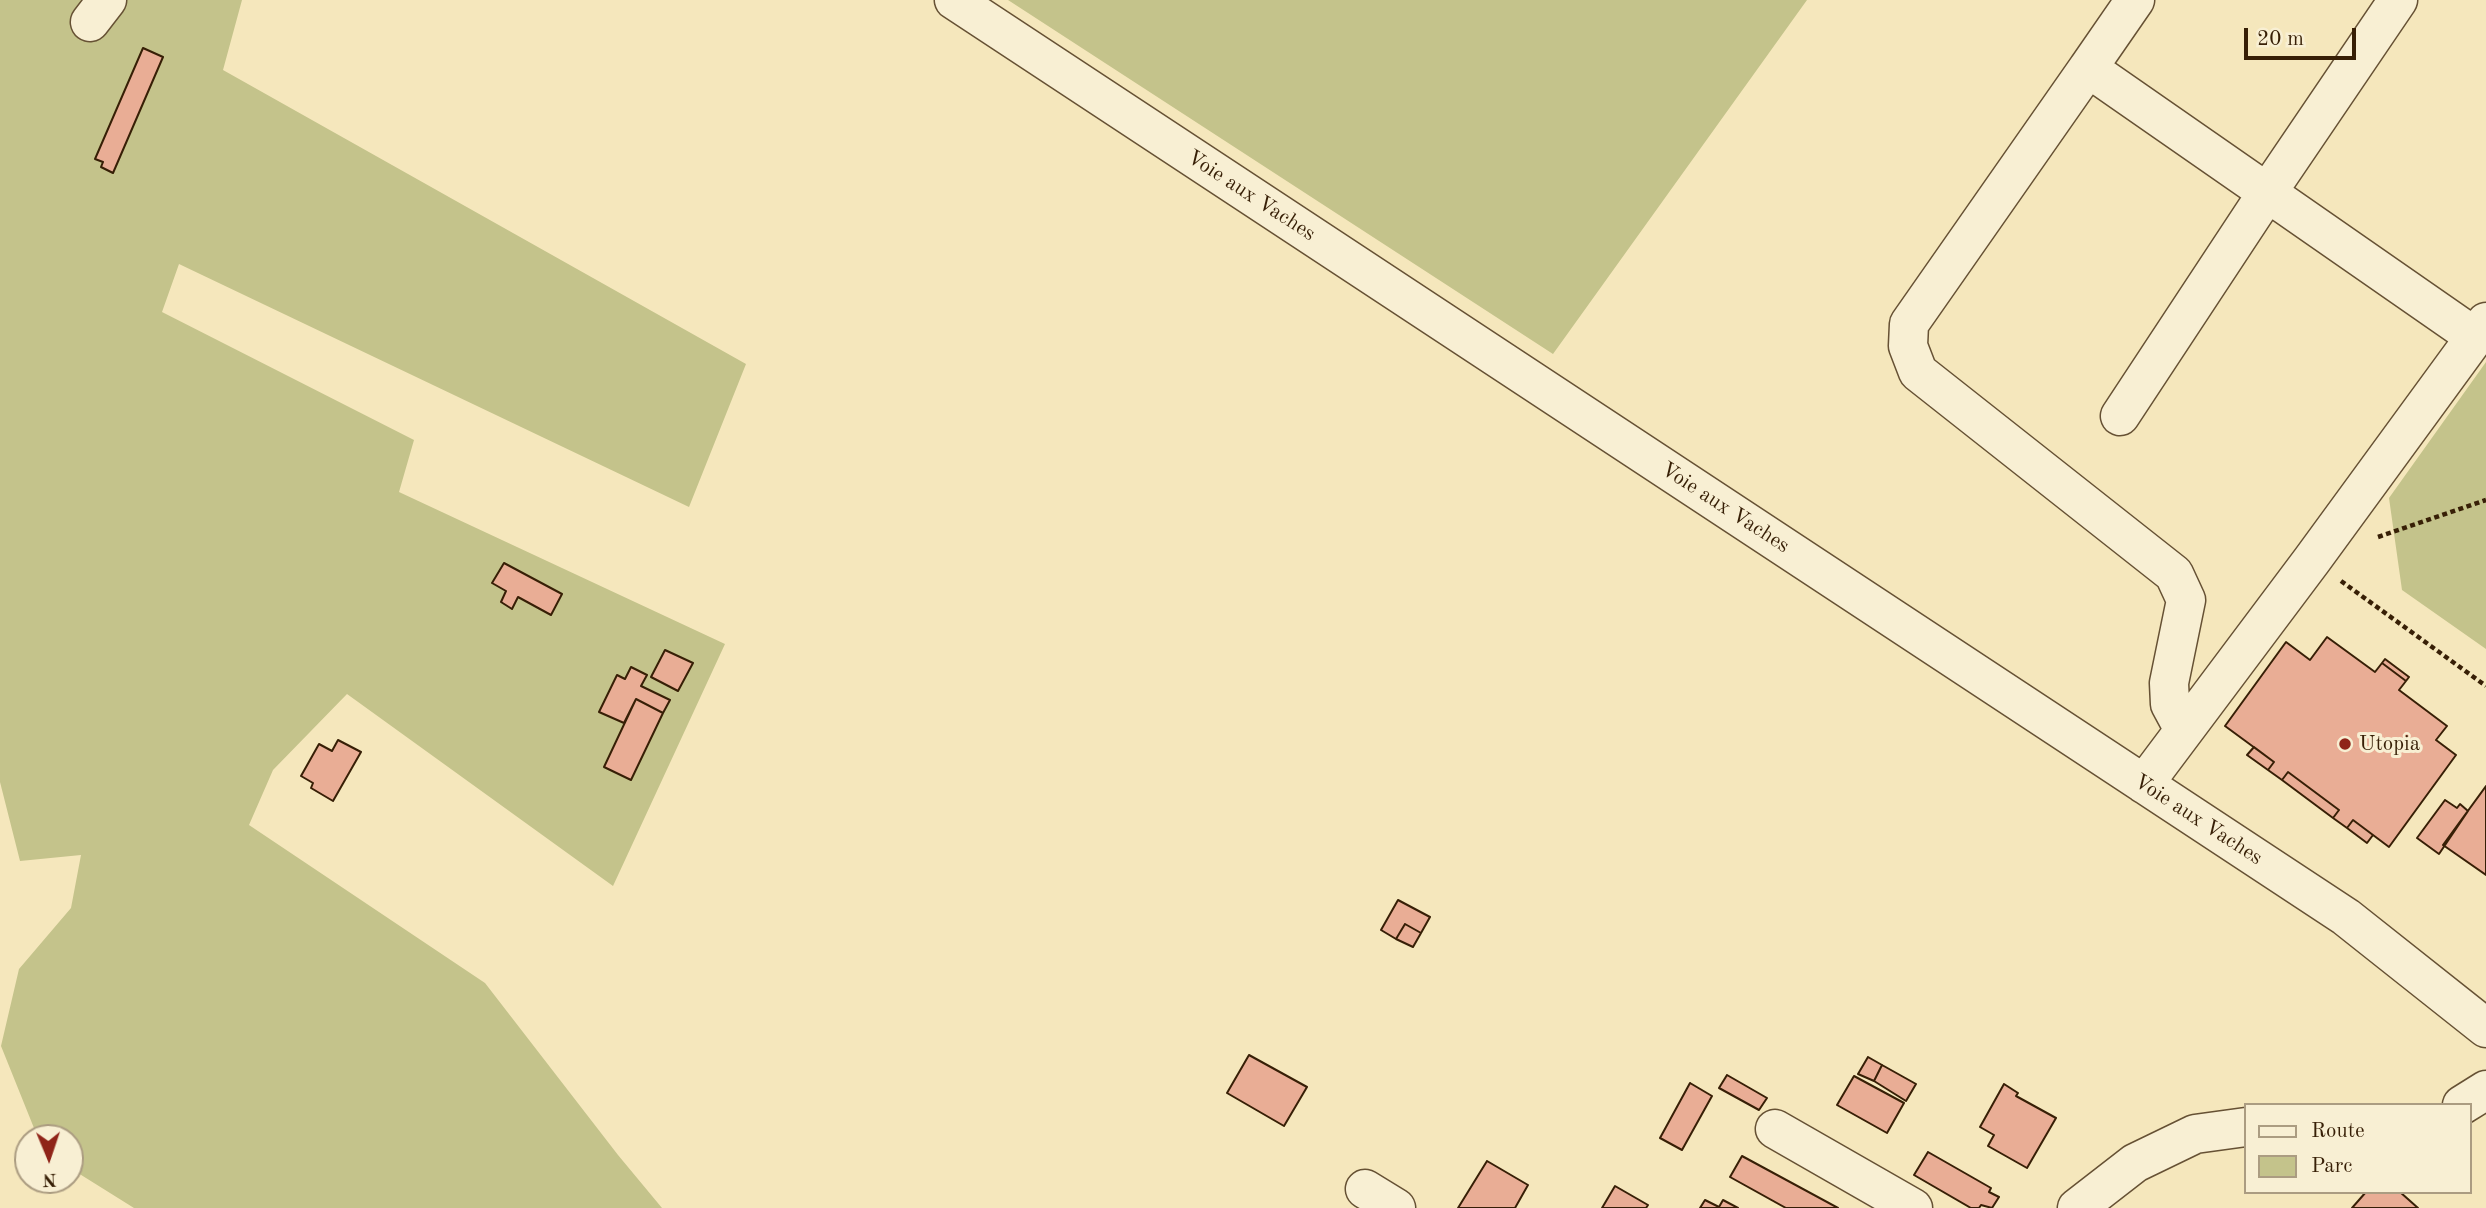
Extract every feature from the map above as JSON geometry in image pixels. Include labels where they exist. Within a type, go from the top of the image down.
[{"type":"street","name":"Voie aux Vaches","points":[[954,0],[2346,917],[2486,1028]]},
{"type":"street","points":[[2135,0],[1909,324],[1908,346],[1918,372],[2174,574],[2186,600],[2169,683],[2170,705],[2184,730]]},
{"type":"street","points":[[2120,416],[2398,0]]},
{"type":"street","points":[[2088,68],[2267,193],[2480,330],[2144,784]]},
{"type":"street","points":[[2465,1103],[2486,1090]]},
{"type":"street","points":[[2077,1208],[2135,1163],[2195,1133],[2244,1127]]},
{"type":"street","points":[[1775,1129],[1913,1208]]},
{"type":"path","points":[[2374,538],[2486,500]]},
{"type":"path","points":[[2312,559],[2486,686]]},
{"type":"green space","points":[[0,0],[242,0],[223,70],[746,364],[689,507],[179,264],[162,312],[414,440],[399,492],[725,644],[613,886],[347,694],[273,770],[249,825],[485,983],[662,1208],[134,1208],[84,1177],[84,1124],[32,1124],[1,1046],[19,969],[71,908],[81,855],[20,861],[0,782]]},
{"type":"green space","points":[[1008,0],[1807,0],[1553,354]]},
{"type":"green space","points":[[2486,362],[2486,649],[2402,590],[2389,498]]},
{"type":"building","points":[[143,48],[163,57],[113,173],[101,167],[103,162],[95,159]]},
{"type":"building","points":[[504,563],[562,594],[551,615],[518,597],[512,609],[501,602],[506,591],[492,583]]},
{"type":"building","name":"Utopia","points":[[2327,637],[2375,672],[2382,663],[2406,681],[2399,690],[2447,726],[2436,740],[2456,755],[2389,847],[2353,820],[2347,828],[2333,818],[2339,810],[2288,772],[2282,780],[2268,770],[2274,762],[2225,726],[2286,642],[2310,660]]},
{"type":"building","points":[[665,650],[693,663],[678,691],[651,677]]},
{"type":"building","points":[[2385,659],[2409,677],[2406,681],[2382,663]]},
{"type":"building","points":[[631,667],[647,675],[641,686],[670,700],[663,713],[636,699],[624,723],[599,712],[617,675],[625,679]]},
{"type":"building","points":[[636,699],[663,713],[631,780],[604,767]]},
{"type":"building","points":[[338,740],[361,752],[333,801],[311,788],[313,783],[301,776],[319,744],[332,751]]},
{"type":"building","points":[[2254,747],[2274,762],[2268,770],[2247,755]]},
{"type":"building","points":[[2288,772],[2339,810],[2333,818],[2282,780]]},
{"type":"building","points":[[2486,786],[2486,875],[2443,845]]},
{"type":"building","points":[[2445,800],[2457,808],[2460,804],[2468,811],[2439,854],[2417,838]]},
{"type":"building","points":[[2353,820],[2373,835],[2367,843],[2347,828]]},
{"type":"building","points":[[1398,900],[1430,917],[1421,933],[1405,924],[1396,939],[1381,930]]},
{"type":"building","points":[[1405,924],[1421,933],[1413,947],[1396,939]]},
{"type":"building","points":[[1249,1055],[1307,1087],[1284,1126],[1227,1093]]},
{"type":"building","points":[[1868,1057],[1882,1065],[1874,1081],[1858,1074]]},
{"type":"building","points":[[1882,1065],[1916,1084],[1906,1101],[1874,1081]]},
{"type":"building","points":[[1727,1075],[1767,1098],[1759,1110],[1719,1088]]},
{"type":"building","points":[[1854,1076],[1904,1103],[1887,1133],[1837,1105]]},
{"type":"building","points":[[1690,1083],[1712,1096],[1682,1150],[1660,1138]]},
{"type":"building","points":[[2004,1084],[2018,1093],[2016,1096],[2056,1118],[2027,1168],[1988,1146],[1994,1135],[1980,1127]]},
{"type":"building","points":[[1928,1152],[1991,1188],[1989,1192],[1999,1197],[1992,1208],[1981,1205],[1979,1208],[1971,1208],[1914,1175]]},
{"type":"building","points":[[1742,1156],[1838,1208],[1786,1208],[1730,1177]]},
{"type":"building","points":[[1487,1161],[1528,1185],[1515,1208],[1458,1208]]},
{"type":"building","points":[[1615,1186],[1648,1205],[1646,1208],[1602,1208]]},
{"type":"building","points":[[2364,1194],[2402,1194],[2418,1208],[2352,1208]]},
{"type":"building","points":[[1705,1200],[1719,1207],[1723,1200],[1738,1208],[1700,1208]]},
{"type":"place","name":"Utopia","points":[[2345,744]]}]
